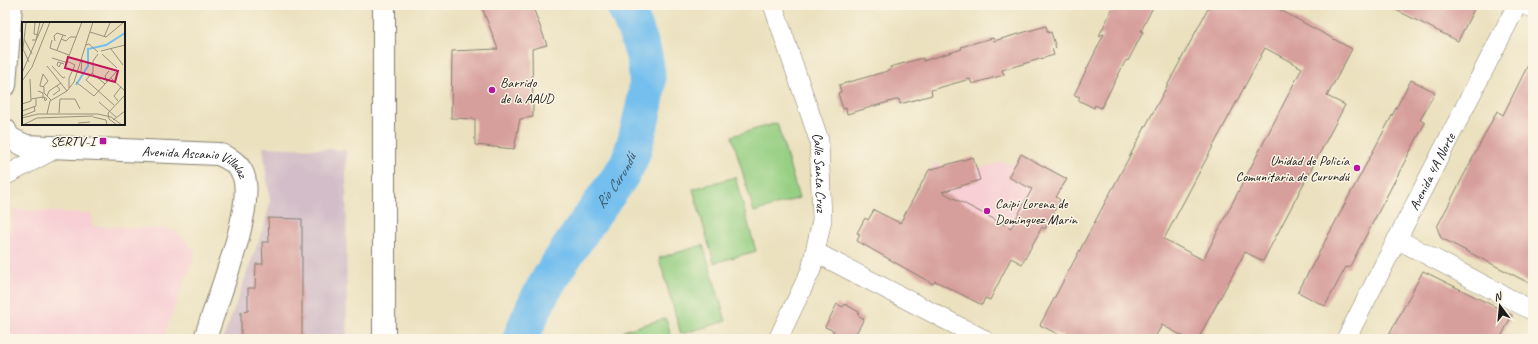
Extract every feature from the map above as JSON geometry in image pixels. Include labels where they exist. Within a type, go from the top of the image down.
[{"type":"main road","points":[[5,85],[11,5]]},
{"type":"main road","points":[[384,5],[384,339]]},
{"type":"main road","name":"Avenida Ascanio Villalaz","points":[[5,130],[9,138],[26,146],[218,154],[229,158],[237,165],[244,178],[245,190],[243,209],[233,253],[205,339]]},
{"type":"street","name":"Calle Santa Cruz","points":[[772,5],[819,140],[822,220],[811,270],[778,339]]},
{"type":"street","name":"Avenida 4A Norte","points":[[1346,339],[1517,5]]},
{"type":"street","points":[[1525,5],[1533,8]]},
{"type":"street","points":[[5,176],[57,148]]},
{"type":"street","points":[[1397,239],[1533,311]]},
{"type":"street","points":[[815,252],[983,339]]},
{"type":"shaded area","points":[[263,147],[346,150],[347,339],[223,339],[265,223],[270,202]]},
{"type":"shaded area","name":"Caipi Lorena de Dominguez Marin","points":[[1021,154],[1067,179],[1057,197],[1060,200],[1045,229],[1040,226],[1022,264],[909,206],[935,163],[942,167],[974,157],[977,169],[1002,162],[1014,165]]},
{"type":"shaded area","points":[[14,209],[92,214],[92,226],[169,229],[178,233],[196,252],[167,327],[165,339],[5,339],[5,233],[11,233]]},
{"type":"green space","points":[[777,123],[799,198],[754,212],[732,136]]},
{"type":"green space","points":[[735,177],[756,251],[714,263],[693,189]]},
{"type":"green space","points":[[703,245],[726,321],[681,334],[659,258]]},
{"type":"green space","points":[[666,318],[672,339],[625,339],[623,331]]},
{"type":"building","name":"Barrido de la AAUD","points":[[481,5],[532,5],[547,45],[532,49],[533,117],[520,119],[514,149],[475,145],[475,119],[451,118],[452,51],[498,49]]},
{"type":"building","points":[[1114,5],[1154,5],[1141,31],[1143,32],[1128,61],[1126,60],[1101,108],[1095,105],[1094,108],[1078,100],[1080,97],[1074,95],[1104,34],[1099,36]]},
{"type":"building","points":[[1210,5],[1271,5],[1352,49],[1327,96],[1345,105],[1263,261],[1245,252],[1198,339],[1188,339],[1162,325],[1154,339],[1067,339],[1040,325]],"holes":[[[1265,48],[1302,68],[1203,260],[1164,239]]]},
{"type":"building","points":[[1386,5],[1476,5],[1458,41]]},
{"type":"building","points":[[1046,26],[1048,33],[1051,32],[1056,48],[1052,49],[1054,55],[1002,70],[1004,75],[972,84],[970,79],[931,90],[932,95],[900,104],[899,99],[847,114],[846,108],[843,109],[838,93],[841,92],[839,85],[891,70],[890,67],[923,58],[923,61],[962,49],[961,47],[981,41],[993,38],[994,41]]},
{"type":"building","points":[[1533,55],[1533,285],[1441,238],[1437,227],[1497,111],[1503,115]]},
{"type":"building","points":[[1411,80],[1435,92],[1420,120],[1425,123],[1349,268],[1346,267],[1325,306],[1298,292]]},
{"type":"building","points":[[1021,154],[1067,179],[1056,197],[1060,200],[1045,229],[1042,227],[1022,264],[1011,258],[990,300],[985,298],[982,305],[935,281],[933,284],[857,241],[860,234],[857,233],[865,218],[868,220],[874,210],[900,223],[929,170],[973,157],[980,180],[942,192],[1011,228],[1032,189],[1008,177]]},
{"type":"building","points":[[268,218],[302,219],[302,339],[241,339],[241,312],[248,311],[248,288],[255,288],[256,264],[263,264],[262,242],[269,242]]},
{"type":"building","points":[[1423,271],[1512,315],[1500,339],[1387,339]]},
{"type":"building","points":[[837,304],[843,307],[845,304],[859,312],[858,315],[864,319],[853,339],[830,339],[834,331],[825,327]]},
{"type":"waterway","name":"Río Curundú","points":[[521,339],[545,286],[622,174],[634,147],[645,102],[647,76],[644,55],[633,23],[624,5]]},
{"type":"place","name":"Barrido de la AAUD","points":[[492,90]]},
{"type":"place","name":"SERTV-I","points":[[103,141]]},
{"type":"place","name":"Unidad de Policía Comunitaria de Curundú","points":[[1357,168]]},
{"type":"place","name":"Caipi Lorena de Dominguez Marin","points":[[987,211]]}]
